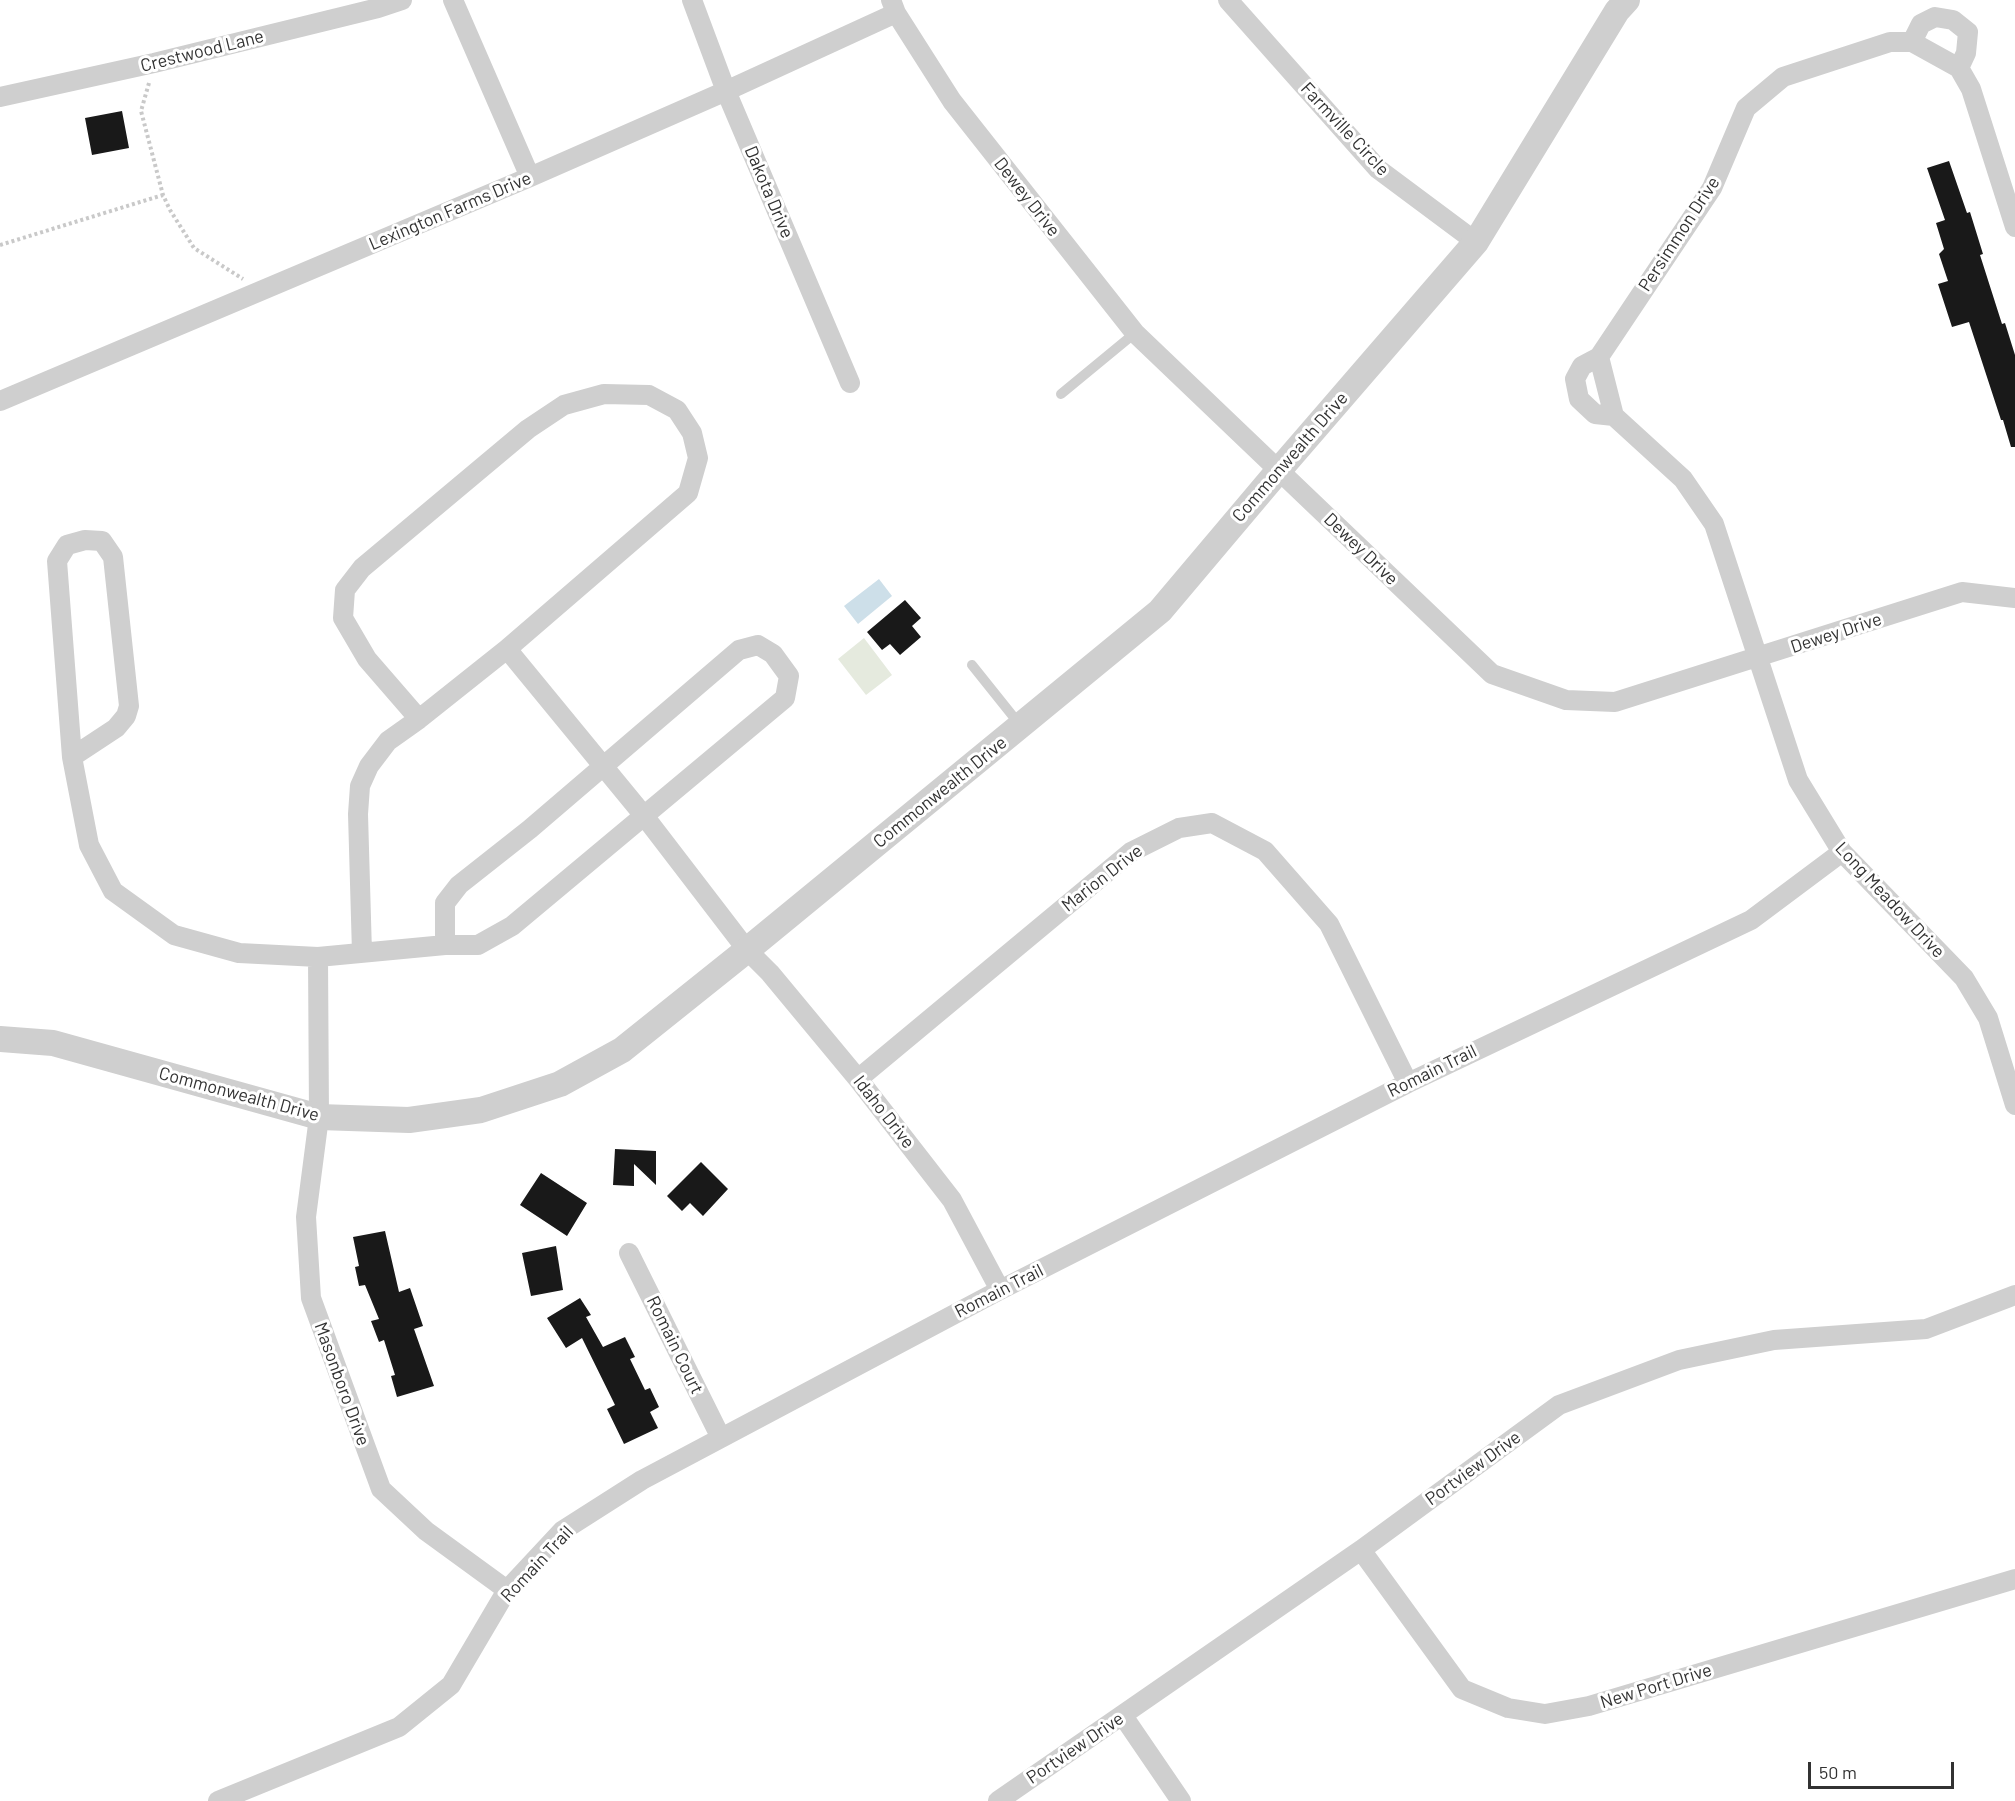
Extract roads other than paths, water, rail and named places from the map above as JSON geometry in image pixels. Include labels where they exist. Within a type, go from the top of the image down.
[{"type":"street","name":"Crestwood Lane","points":[[0,97],[154,63],[367,11],[402,0]]},
{"type":"street","points":[[453,0],[530,177]]},
{"type":"street","name":"Dakota Drive","points":[[692,0],[726,91],[850,383]]},
{"type":"street","name":"Farmville Circle","points":[[1228,0],[1378,169],[1476,242]]},
{"type":"street","name":"Commonwealth Drive","points":[[0,1039],[52,1043],[319,1117],[409,1120],[481,1110],[561,1084],[622,1050],[1160,611],[1476,242],[1617,11],[1627,0]]},
{"type":"street","name":"Lexington Farms Drive","points":[[0,401],[530,177],[726,91],[893,7]]},
{"type":"street","name":"Dewey Drive","points":[[893,7],[952,101],[1135,333],[1492,674],[1566,700],[1615,702],[1962,592],[2015,598]]},
{"type":"street","points":[[1959,68],[1966,52],[1968,32],[1953,20],[1935,17],[1921,24],[1912,42],[1959,68],[1971,89],[2015,227]]},
{"type":"street","name":"Persimmon Drive","points":[[1759,657],[1714,524],[1683,479],[1614,416],[1595,414],[1579,399],[1575,379],[1582,366],[1599,357],[1712,188],[1746,108],[1783,77],[1890,42],[1912,42]]},
{"type":"street","points":[[1599,357],[1614,416]]},
{"type":"street","points":[[362,953],[358,814],[360,786],[369,766],[388,741],[419,718],[507,649],[688,493],[698,458],[692,433],[677,410],[649,395],[603,394],[564,405],[528,429],[362,568],[345,590],[344,618],[367,659],[419,718]]},
{"type":"street","points":[[72,757],[116,728],[126,716],[129,706],[113,557],[102,541],[86,540],[67,545],[57,561],[72,757],[89,845],[113,891],[174,935],[239,953],[318,957],[445,945],[478,945],[512,926],[785,698],[789,676],[773,654],[758,645],[739,650],[530,829],[459,885],[445,903],[445,945]]},
{"type":"street","name":"Idaho Drive","points":[[507,649],[645,817],[747,950],[770,973],[858,1079],[952,1200],[1000,1290]]},
{"type":"street","name":"Long Meadow Drive","points":[[1759,657],[1798,780],[1842,852],[1964,978],[1988,1018],[2015,1105]]},
{"type":"street","name":"Marion Drive","points":[[858,1079],[1131,852],[1179,828],[1212,823],[1265,851],[1329,924],[1407,1083]]},
{"type":"street","name":"Romain Trail","points":[[218,1801],[399,1727],[451,1685],[507,1590],[562,1531],[642,1480],[1000,1290],[1407,1083],[1750,920],[1842,852]]},
{"type":"street","name":"Masonboro Drive","points":[[318,957],[319,1117],[306,1216],[311,1299],[381,1489],[426,1531],[507,1590]]},
{"type":"street","name":"Romain Court","points":[[630,1253],[721,1438]]},
{"type":"street","name":"Portview Drive","points":[[998,1801],[1360,1550],[1559,1405],[1679,1360],[1774,1340],[1926,1329],[2015,1295]]},
{"type":"street","name":"New Port Drive","points":[[1360,1550],[1462,1689],[1508,1708],[1545,1713],[1589,1706],[2015,1579]]},
{"type":"street","points":[[1123,1716],[1181,1801]]},
{"type":"lane","points":[[1061,394],[1135,333]]},
{"type":"lane","points":[[972,665],[1021,726]]},
{"type":"water","points":[[879,579],[892,596],[858,624],[844,606]]}]
